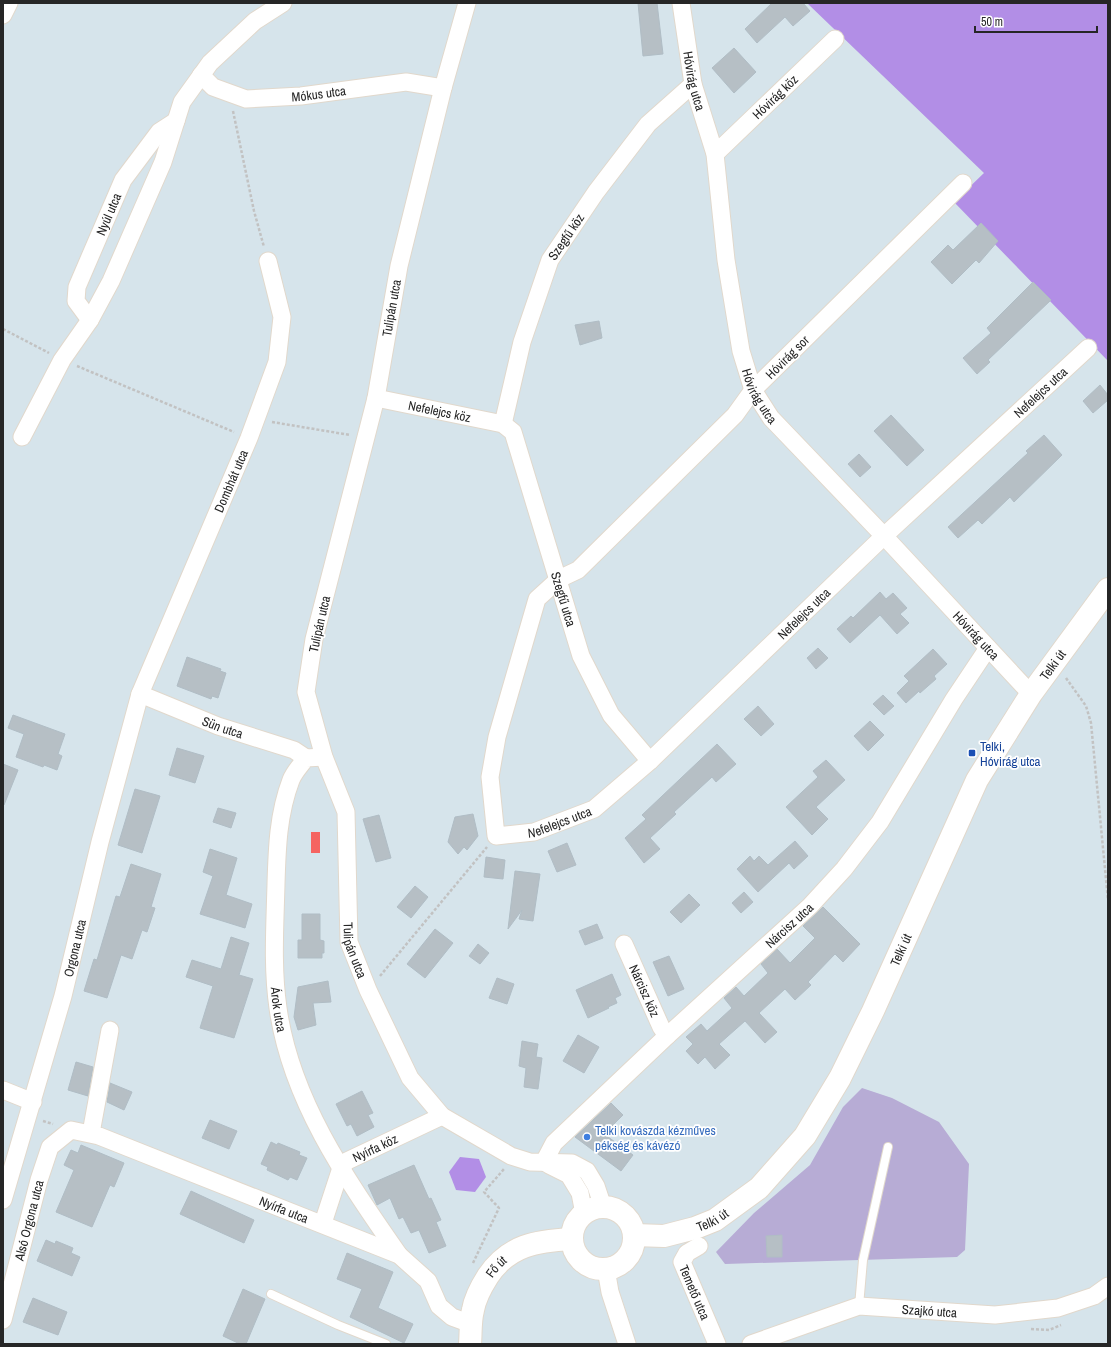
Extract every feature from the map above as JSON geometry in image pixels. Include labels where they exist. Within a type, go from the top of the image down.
[{"type":"main road","name":"Telki út","points":[[634,1235],[664,1236],[695,1228],[714,1220],[759,1188],[805,1136],[840,1078],[873,1011],[977,780],[1031,694],[1108,589]]},
{"type":"main road","points":[[612,1209],[623,1216],[631,1226],[634,1235],[631,1251],[627,1258],[614,1268],[606,1269],[594,1268],[583,1262],[575,1252],[572,1239],[574,1226],[593,1211],[612,1209]]},
{"type":"main road","name":"Fő út","points":[[471,1334],[472,1310],[480,1288],[497,1263],[518,1248],[545,1241],[572,1239]]},
{"type":"street","points":[[3,15],[9,3]]},
{"type":"street","points":[[22,437],[62,360],[90,320],[111,281],[163,162],[182,102],[210,63],[255,21],[283,3]]},
{"type":"street","name":"Tulipán utca","points":[[467,3],[443,88],[399,266],[376,398],[314,639],[306,692],[324,757],[346,812],[348,942],[368,990],[410,1078],[442,1116],[511,1156],[530,1162],[572,1164],[587,1171],[596,1186],[593,1211]]},
{"type":"street","name":"Hóvirág utca","points":[[681,3],[693,84],[715,154],[726,260],[738,336],[753,390],[771,418],[884,536],[1031,694]]},
{"type":"street","name":"Hóvirág köz","points":[[715,154],[835,39]]},
{"type":"street","name":"Mókus utca","points":[[201,75],[213,87],[246,99],[301,96],[406,82],[443,88]]},
{"type":"street","name":"Szegfű köz","points":[[503,424],[522,342],[550,260],[596,192],[648,124],[693,84]]},
{"type":"street","name":"Nyúl utca","points":[[90,320],[76,301],[77,287],[123,180],[159,132],[176,121]]},
{"type":"street","name":"Hóvirág sor","points":[[559,579],[578,570],[735,415],[753,390],[963,183]]},
{"type":"street","name":"Dombhát utca","points":[[140,694],[249,438],[277,362],[282,317],[268,261]]},
{"type":"street","name":"Nefelejcs utca","points":[[496,836],[534,832],[594,809],[650,761],[884,536],[1088,348]]},
{"type":"street","name":"Nefelejcs köz","points":[[376,398],[503,424]]},
{"type":"street","name":"Szegfű utca","points":[[503,424],[513,432],[559,579],[581,656],[611,716],[650,761]]},
{"type":"street","points":[[496,836],[490,777],[497,737],[537,599],[559,579]]},
{"type":"street","name":"Nárcisz utca","points":[[544,1162],[554,1143],[667,1036],[810,906],[844,869],[880,822],[954,700],[988,648]]},
{"type":"street","name":"Sün utca","points":[[140,694],[218,726],[294,750],[306,758]]},
{"type":"street","name":"Orgona utca","points":[[3,1200],[63,996],[100,842],[140,694]]},
{"type":"street","points":[[306,758],[324,757]]},
{"type":"street","name":"Árok utca","points":[[306,758],[291,779],[278,826],[274,935],[278,1008],[288,1054],[307,1106],[326,1145],[340,1168],[398,1255]]},
{"type":"street","name":"Nárcisz köz","points":[[624,944],[661,1027],[667,1036]]},
{"type":"street","points":[[91,1133],[110,1030]]},
{"type":"street","points":[[3,1090],[31,1109]]},
{"type":"street","name":"Nyírfa köz","points":[[323,1223],[340,1168],[347,1161],[442,1116]]},
{"type":"street","name":"Nyírfa utca","points":[[71,1130],[91,1133],[323,1223],[398,1255],[428,1281],[439,1306],[471,1334]]},
{"type":"street","name":"Alsó Orgona utca","points":[[3,1320],[39,1180],[50,1147],[71,1130]]},
{"type":"street","name":"Temető utca","points":[[699,1246],[687,1253],[682,1262],[717,1344]]},
{"type":"street","points":[[606,1269],[610,1292],[627,1344]]},
{"type":"street","name":"Szajkó utca","points":[[752,1344],[859,1306],[995,1314],[1058,1308],[1094,1296],[1108,1286]]},
{"type":"lane","points":[[859,1306],[863,1260],[888,1147]]},
{"type":"lane","points":[[271,1294],[338,1325],[386,1344]]},
{"type":"path","points":[[232,110],[254,211],[268,261]]},
{"type":"path","points":[[3,329],[62,360],[249,438]]},
{"type":"path","points":[[256,419],[366,438]]},
{"type":"path","points":[[1062,672],[1086,706],[1091,722],[1108,900]]},
{"type":"path","points":[[368,990],[496,836]]},
{"type":"path","points":[[31,1109],[71,1130]]},
{"type":"path","points":[[472,1264],[499,1208],[484,1192],[507,1166],[511,1156]]},
{"type":"shaded area","points":[[807,3],[1108,3],[1108,361],[954,202],[984,173]]},
{"type":"shaded area","points":[[311,832],[320,832],[320,853],[311,853]]},
{"type":"shaded area","points":[[862,1088],[892,1098],[939,1122],[969,1164],[965,1250],[957,1257],[725,1264],[716,1252],[754,1213],[810,1165],[843,1107]]},
{"type":"shaded area","points":[[460,1157],[479,1159],[486,1177],[475,1192],[456,1190],[449,1172]]},
{"type":"building","points":[[638,3],[657,3],[663,54],[643,56]]},
{"type":"building","points":[[772,3],[803,3],[810,11],[793,26],[785,17],[757,43],[745,29]]},
{"type":"building","points":[[734,48],[756,72],[734,93],[712,68]]},
{"type":"building","points":[[981,223],[998,241],[979,263],[976,260],[952,284],[931,262],[948,245],[953,250]]},
{"type":"building","points":[[1033,282],[1051,300],[988,360],[990,362],[977,374],[963,358],[991,333],[987,328]]},
{"type":"building","points":[[599,321],[602,338],[580,345],[575,325]]},
{"type":"building","points":[[1100,385],[1108,395],[1108,400],[1093,413],[1083,401]]},
{"type":"building","points":[[891,415],[924,450],[907,466],[874,431]]},
{"type":"building","points":[[1044,435],[1062,455],[1014,502],[1010,497],[982,524],[978,520],[958,538],[948,527],[1028,453],[1026,451]]},
{"type":"building","points":[[859,454],[871,467],[860,477],[848,464]]},
{"type":"building","points":[[880,592],[886,599],[893,593],[907,608],[900,614],[909,623],[897,634],[880,615],[850,643],[837,629],[851,616],[853,618]]},
{"type":"building","points":[[818,648],[828,658],[816,669],[807,658]]},
{"type":"building","points":[[933,649],[947,664],[934,676],[936,679],[920,693],[919,691],[906,703],[897,693],[909,681],[904,676]]},
{"type":"building","points":[[187,657],[221,669],[220,671],[226,673],[218,698],[212,696],[211,699],[177,686]]},
{"type":"building","points":[[883,695],[894,706],[884,715],[873,704]]},
{"type":"building","points":[[758,706],[774,724],[761,736],[744,719]]},
{"type":"building","points":[[13,715],[65,734],[58,754],[62,756],[57,770],[44,765],[43,767],[16,757],[24,734],[8,728]]},
{"type":"building","points":[[870,721],[884,735],[868,751],[854,736]]},
{"type":"building","points":[[717,744],[736,764],[716,782],[712,777],[674,812],[676,814],[650,838],[660,849],[644,863],[625,838],[646,819],[642,815]]},
{"type":"building","points":[[177,748],[204,756],[195,783],[169,775]]},
{"type":"building","points":[[826,760],[845,780],[816,807],[828,819],[812,835],[786,807],[818,777],[813,771]]},
{"type":"building","points":[[3,764],[18,770],[4,805],[3,805]]},
{"type":"building","points":[[135,789],[160,796],[142,853],[118,845]]},
{"type":"building","points":[[218,808],[236,813],[231,828],[213,822]]},
{"type":"building","points":[[473,814],[478,836],[467,850],[464,847],[458,854],[448,842],[455,817]]},
{"type":"building","points":[[379,815],[391,858],[376,862],[363,819]]},
{"type":"building","points":[[795,841],[808,856],[794,869],[789,863],[758,892],[737,869],[750,856],[754,861],[759,856],[768,865]]},
{"type":"building","points":[[567,843],[576,865],[557,872],[548,851]]},
{"type":"building","points":[[210,849],[237,858],[226,895],[252,904],[245,928],[200,914],[213,876],[203,872]]},
{"type":"building","points":[[486,857],[505,860],[503,879],[484,877]]},
{"type":"building","points":[[131,864],[161,874],[151,907],[155,908],[147,932],[142,930],[132,959],[121,955],[107,998],[84,991],[94,959],[97,960],[116,896],[120,897]]},
{"type":"building","points":[[515,871],[540,874],[533,921],[519,919],[522,910],[508,929]]},
{"type":"building","points":[[415,886],[428,897],[411,918],[397,907]]},
{"type":"building","points":[[744,892],[753,902],[741,913],[732,903]]},
{"type":"building","points":[[689,894],[700,905],[681,923],[670,912]]},
{"type":"building","points":[[823,907],[860,944],[843,962],[835,954],[808,982],[811,985],[795,1000],[785,989],[759,1013],[777,1032],[765,1043],[745,1021],[719,1044],[730,1055],[715,1069],[705,1057],[698,1064],[686,1051],[693,1044],[686,1037],[701,1024],[707,1031],[732,1008],[724,998],[736,987],[744,996],[768,973],[761,964],[777,949],[790,963],[815,938],[803,926]]},
{"type":"building","points":[[302,914],[320,914],[320,940],[324,941],[324,953],[322,953],[322,958],[298,958],[298,940],[302,940]]},
{"type":"building","points":[[597,924],[603,938],[585,945],[579,931]]},
{"type":"building","points":[[435,929],[453,943],[425,978],[407,964]]},
{"type":"building","points":[[231,937],[249,943],[239,975],[253,979],[234,1038],[200,1028],[213,986],[186,977],[192,960],[221,969]]},
{"type":"building","points":[[478,944],[489,953],[480,964],[469,956]]},
{"type":"building","points":[[669,956],[684,989],[668,996],[653,962]]},
{"type":"building","points":[[612,974],[621,995],[615,998],[617,1003],[588,1018],[576,990]]},
{"type":"building","points":[[497,978],[514,984],[507,1004],[489,998]]},
{"type":"building","points":[[328,981],[331,1002],[313,1003],[316,1025],[298,1030],[294,1017],[298,987]]},
{"type":"building","points":[[578,1035],[599,1047],[584,1073],[563,1061]]},
{"type":"building","points":[[522,1041],[538,1044],[536,1057],[542,1058],[538,1089],[524,1087],[526,1068],[519,1066]]},
{"type":"building","points":[[76,1062],[93,1067],[88,1096],[68,1090]]},
{"type":"building","points":[[110,1083],[132,1092],[124,1110],[107,1102]]},
{"type":"building","points":[[362,1091],[373,1113],[368,1115],[374,1127],[357,1136],[351,1124],[347,1126],[336,1104]]},
{"type":"building","points":[[611,1103],[623,1115],[604,1134],[633,1155],[621,1171],[575,1137]]},
{"type":"building","points":[[210,1120],[237,1131],[229,1149],[202,1138]]},
{"type":"building","points":[[271,1142],[277,1145],[278,1143],[300,1152],[299,1155],[307,1158],[297,1180],[290,1177],[288,1180],[267,1170],[268,1167],[261,1164]]},
{"type":"building","points":[[81,1145],[124,1163],[114,1187],[110,1185],[92,1227],[56,1212],[74,1170],[64,1165],[71,1150],[78,1153]]},
{"type":"building","points":[[414,1165],[429,1199],[431,1198],[441,1220],[436,1222],[446,1246],[429,1253],[419,1230],[411,1233],[403,1217],[399,1219],[390,1198],[377,1205],[368,1185]]},
{"type":"building","points":[[191,1191],[254,1220],[244,1243],[180,1214]]},
{"type":"building","points":[[782,1235],[782,1257],[767,1257],[766,1236]]},
{"type":"building","points":[[46,1240],[55,1244],[56,1241],[73,1248],[71,1253],[80,1257],[72,1276],[37,1261]]},
{"type":"building","points":[[347,1253],[393,1272],[378,1308],[413,1324],[404,1343],[350,1317],[362,1289],[337,1279]]},
{"type":"building","points":[[243,1289],[265,1299],[246,1344],[240,1344],[223,1336]]},
{"type":"building","points":[[33,1298],[67,1312],[58,1335],[23,1322]]},
{"type":"place","name":"Telki, Hóvirág utca","points":[[972,753]]},
{"type":"place","name":"Telki kovászda kézműves pékség és kávézó","points":[[587,1137]]}]
